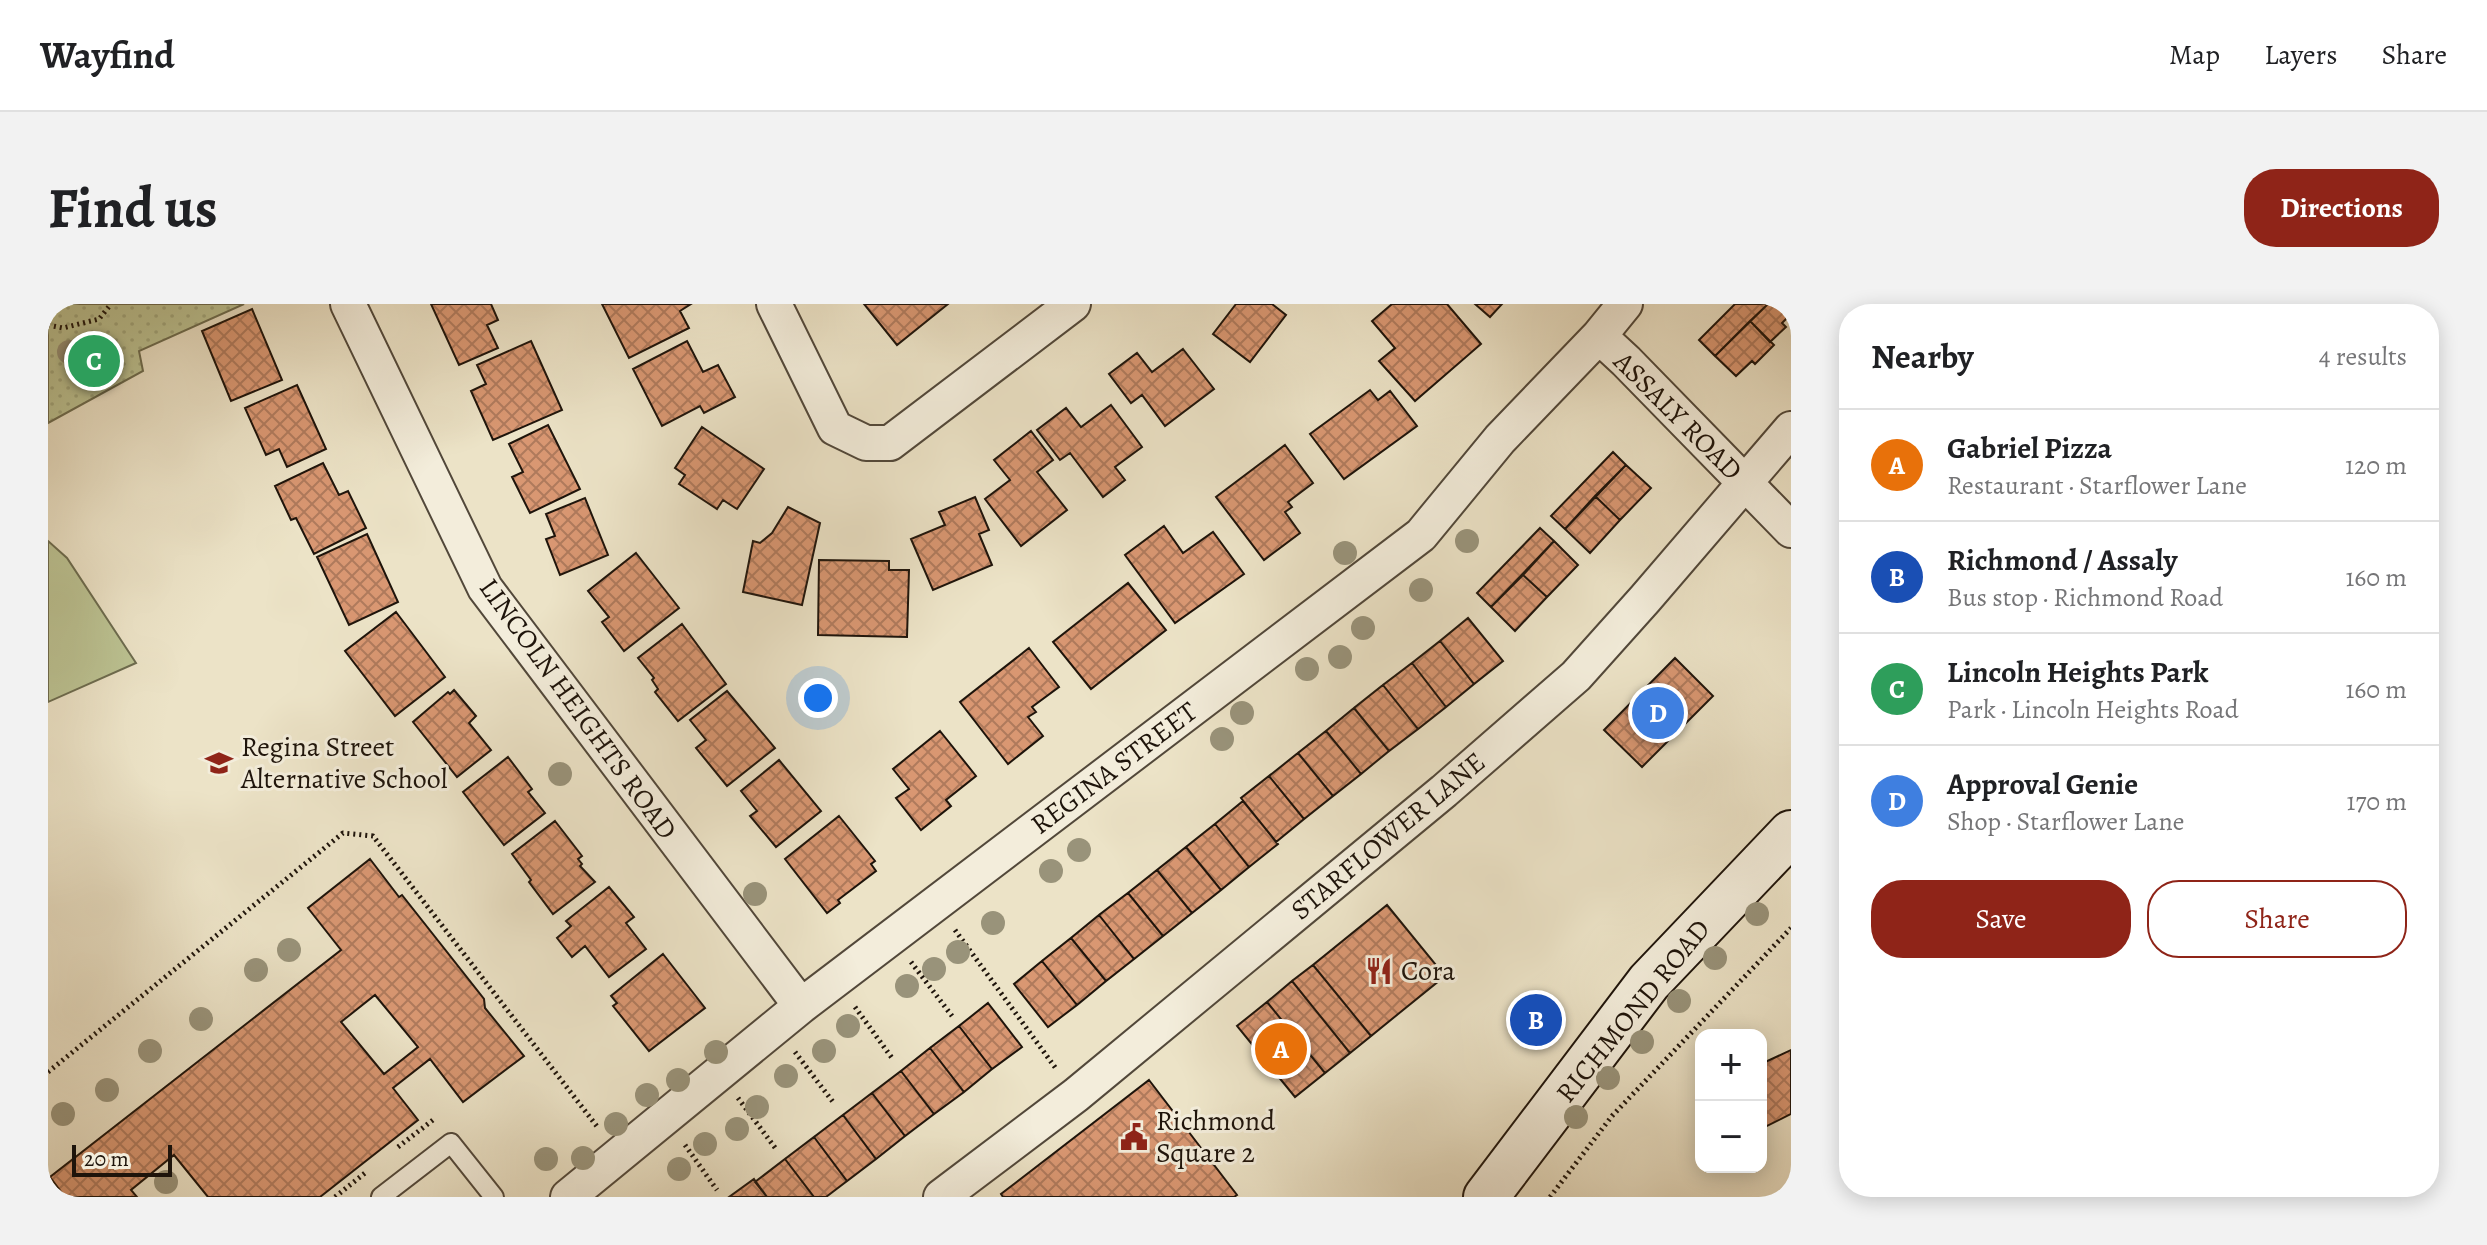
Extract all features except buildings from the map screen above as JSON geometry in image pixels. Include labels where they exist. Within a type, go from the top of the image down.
[{"type":"main road","name":"RICHMOND ROAD","points":[[1486,1197],[1649,982],[1791,833]]},
{"type":"street","name":"LINCOLN HEIGHTS ROAD","points":[[348,304],[485,588],[788,1016]]},
{"type":"street","points":[[774,304],[835,428],[866,443],[890,443],[1073,304]]},
{"type":"street","name":"REGINA STREET","points":[[568,1197],[788,1016],[1421,535],[1500,439],[1599,336],[1625,304]]},
{"type":"street","name":"ASSALY ROAD","points":[[1599,336],[1791,530]]},
{"type":"street","name":"STARFLOWER LANE","points":[[941,1197],[1076,1095],[1444,791],[1576,676],[1791,429]]},
{"type":"lane","points":[[381,1197],[451,1143],[494,1197]]},
{"type":"path","points":[[48,325],[63,328],[99,319],[111,304]]},
{"type":"path","points":[[48,1072],[343,833],[373,836],[619,1155]]},
{"type":"path","points":[[935,904],[1076,1095]]},
{"type":"path","points":[[1550,1197],[1612,1116],[1791,928]]},
{"type":"path","points":[[892,936],[952,1016]]},
{"type":"path","points":[[835,980],[892,1058]]},
{"type":"path","points":[[788,1016],[833,1102]]},
{"type":"path","points":[[720,1072],[776,1149]]},
{"type":"path","points":[[665,1118],[717,1190]]},
{"type":"green space","points":[[48,304],[244,304],[139,351],[143,371],[48,423]]},
{"type":"green space","points":[[48,541],[67,558],[136,663],[48,702]]},
{"type":"place","name":"Lincoln Heights Park","points":[[94,361]]},
{"type":"place","name":"Approval Genie","points":[[1658,713]]},
{"type":"place","name":"Regina Street Alternative School","points":[[219,763]]},
{"type":"place","name":"Cora","points":[[1379,971]]},
{"type":"place","name":"Richmond / Assaly","points":[[1536,1020]]},
{"type":"place","name":"Gabriel Pizza","points":[[1281,1049]]},
{"type":"place","name":"Richmond Square 2","points":[[1134,1137]]}]
